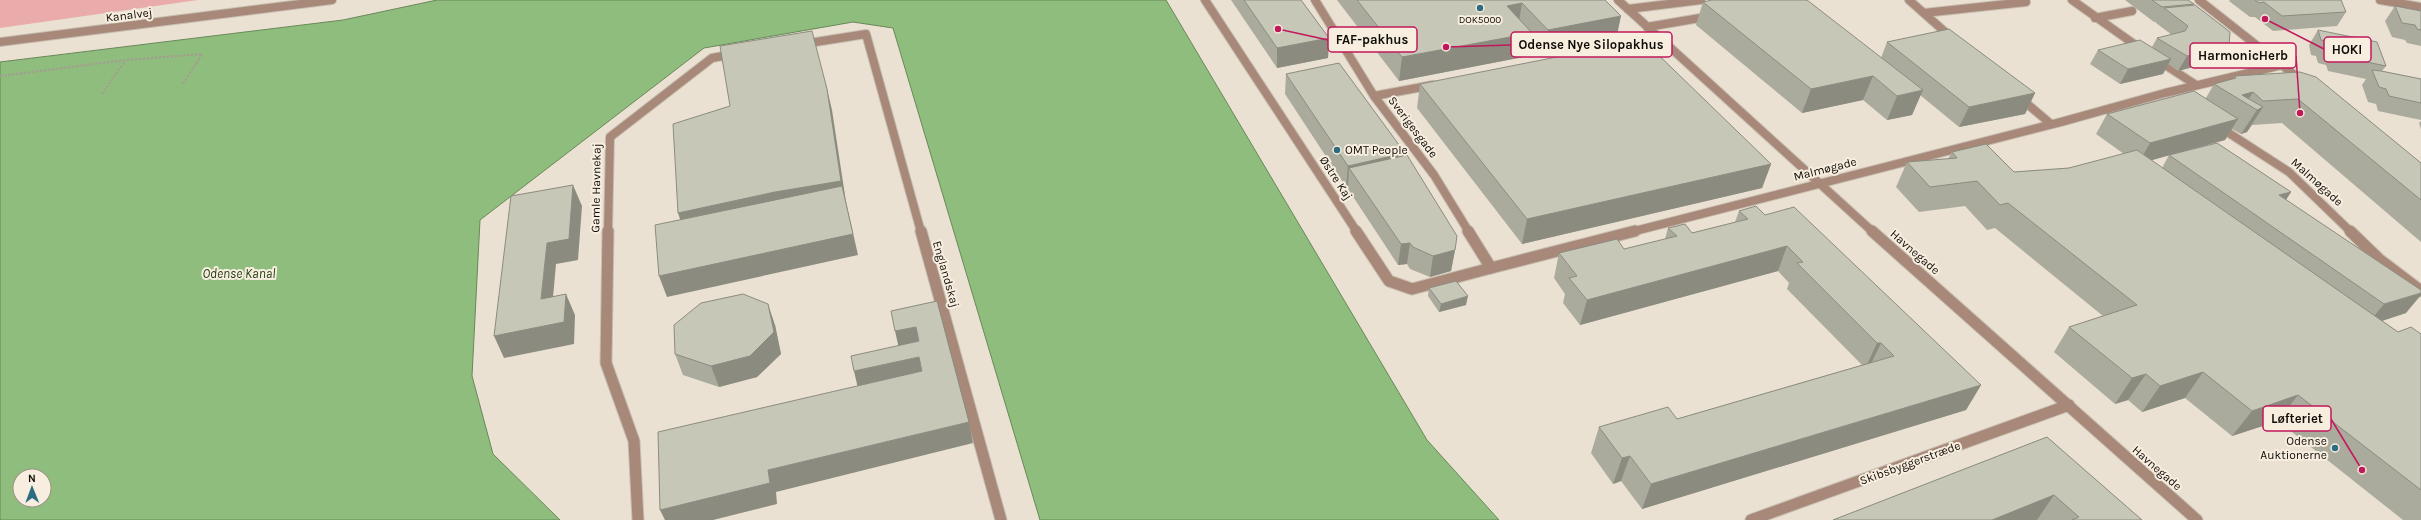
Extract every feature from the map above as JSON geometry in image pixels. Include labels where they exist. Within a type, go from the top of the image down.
[{"type":"street","name":"Kanalvej","points":[[0,42],[332,0]]},
{"type":"street","name":"Østre Kaj","points":[[1205,0],[1389,281],[1412,289],[1491,268]]},
{"type":"street","name":"Sverigesgade","points":[[1315,0],[1374,96],[1434,175],[1491,268]]},
{"type":"street","name":"Havnegade","points":[[1618,0],[1819,184],[2197,520]]},
{"type":"street","points":[[1628,10],[1701,0]]},
{"type":"street","points":[[1909,0],[1958,43]]},
{"type":"street","points":[[1924,13],[2026,2],[2023,0]]},
{"type":"street","points":[[2072,0],[2095,18],[2196,85]]},
{"type":"street","points":[[2200,0],[2312,89]]},
{"type":"street","points":[[2380,0],[2421,7]]},
{"type":"street","points":[[2095,18],[2132,11]]},
{"type":"street","points":[[1647,27],[1722,15]]},
{"type":"street","name":"Englandskaj","points":[[789,46],[866,34],[1001,520]]},
{"type":"street","points":[[1626,51],[1665,44]]},
{"type":"street","name":"Gamle Havnekaj","points":[[638,520],[634,441],[606,363],[610,137],[712,58],[743,53]]},
{"type":"street","name":"Malmøgade","points":[[1491,268],[2051,124],[2196,85],[2282,65]]},
{"type":"street","points":[[1374,96],[1445,83]]},
{"type":"street","points":[[2015,93],[2051,124]]},
{"type":"street","points":[[2166,93],[2178,101]]},
{"type":"street","name":"Malmøgade","points":[[2211,122],[2289,172],[2379,259],[2421,291]]},
{"type":"street","name":"Skibsbyggerstræde","points":[[1751,520],[2069,405]]},
{"type":"path","points":[[0,76],[126,60],[202,54],[183,84]]},
{"type":"path","points":[[102,94],[126,60]]},
{"type":"shaded area","points":[[0,0],[198,0],[0,28]]},
{"type":"water","name":"Odense Kanal","points":[[437,0],[1166,0],[1427,440],[1499,520],[1040,520],[893,28],[853,22],[704,48],[480,220],[472,376],[493,454],[560,520],[0,520],[0,62],[343,20]]},
{"type":"building","points":[[1244,0],[1301,0],[1329,38],[1277,48]]},
{"type":"building","points":[[1357,0],[1605,0],[1621,16],[1548,30],[1522,3],[1507,6],[1532,33],[1402,57]]},
{"type":"building","points":[[1712,0],[1807,0],[1923,90],[1897,96],[1873,76],[1811,89],[1703,2]]},
{"type":"building","points":[[2152,0],[2188,0],[2194,4],[2162,7]]},
{"type":"building","points":[[2255,0],[2341,0],[2346,12],[2282,16],[2264,2],[2259,3]]},
{"type":"building","points":[[2195,5],[2230,32],[2229,46],[2187,56],[2157,38],[2185,31],[2188,26],[2164,8]]},
{"type":"building","points":[[2395,6],[2421,11],[2421,30],[2417,29],[2415,25],[2402,23]]},
{"type":"building","points":[[1949,29],[2035,93],[1969,107],[1887,42]]},
{"type":"building","points":[[2318,30],[2377,42],[2386,66],[2338,56],[2336,50],[2327,48],[2325,41],[2321,40]]},
{"type":"building","points":[[812,31],[827,89],[841,181],[775,192],[678,213],[673,124],[730,106],[720,46]]},
{"type":"building","points":[[1643,40],[1771,164],[1527,219],[1420,84]]},
{"type":"building","points":[[2140,40],[2171,59],[2128,69],[2098,50]]},
{"type":"building","points":[[1339,63],[1405,153],[1348,166],[1286,74]]},
{"type":"building","points":[[2372,70],[2421,79],[2421,103],[2389,96],[2386,89],[2379,87]]},
{"type":"building","points":[[2300,72],[2316,77],[2421,163],[2421,200],[2298,99],[2263,101],[2253,92],[2242,95],[2263,107],[2257,110],[2214,84],[2236,78],[2235,76]]},
{"type":"building","points":[[2194,91],[2238,119],[2150,143],[2107,114]]},
{"type":"building","points":[[2217,143],[2291,192],[2279,195],[2421,290],[2421,293],[2384,304],[2169,155]]},
{"type":"building","points":[[1986,144],[2014,172],[2069,168],[2137,150],[2398,332],[2411,327],[2421,334],[2421,490],[2298,395],[2252,411],[2203,372],[2160,386],[2146,374],[2132,378],[2069,327],[2137,305],[2008,203],[2000,205],[1977,181],[1930,187],[1907,162],[1957,158],[1952,152]]},
{"type":"building","points":[[1407,155],[1457,236],[1455,250],[1433,256],[1413,247],[1410,243],[1401,244],[1349,168]]},
{"type":"building","points":[[573,185],[569,239],[547,243],[541,299],[566,294],[564,322],[494,336],[511,196]]},
{"type":"building","points":[[842,186],[853,234],[659,276],[655,225]]},
{"type":"building","points":[[1756,206],[1765,215],[1794,207],[1981,385],[1651,484],[1630,456],[1622,458],[1599,427],[1668,407],[1677,419],[1894,356],[1881,343],[1877,343],[1797,263],[1803,262],[1787,246],[1587,300],[1569,278],[1577,276],[1559,253],[1617,239],[1624,249],[1677,236],[1668,228],[1685,224],[1692,233],[1748,219],[1739,211]]},
{"type":"building","points":[[1456,281],[1468,296],[1441,304],[1429,288]]},
{"type":"building","points":[[743,294],[768,304],[774,332],[750,356],[711,366],[675,354],[674,325],[701,303]]},
{"type":"building","points":[[937,301],[969,422],[768,470],[770,483],[660,510],[658,432],[922,371],[919,357],[854,371],[851,356],[919,341],[916,327],[895,331],[891,311]]},
{"type":"building","points":[[2047,437],[2142,520],[2072,520],[2079,517],[2054,495],[1992,520],[1833,520]]},
{"type":"place","name":"DOK5000","points":[[1480,8]]},
{"type":"place","name":"HOKI","points":[[2265,19]]},
{"type":"place","name":"FAF-pakhus","points":[[1278,29]]},
{"type":"place","name":"Odense Nye Silopakhus","points":[[1446,47]]},
{"type":"place","name":"HarmonicHerb","points":[[2300,113]]},
{"type":"place","name":"OMT People","points":[[1337,150]]},
{"type":"place","name":"Odense Auktionerne","points":[[2335,448]]},
{"type":"place","name":"Løfteriet","points":[[2362,470]]}]
